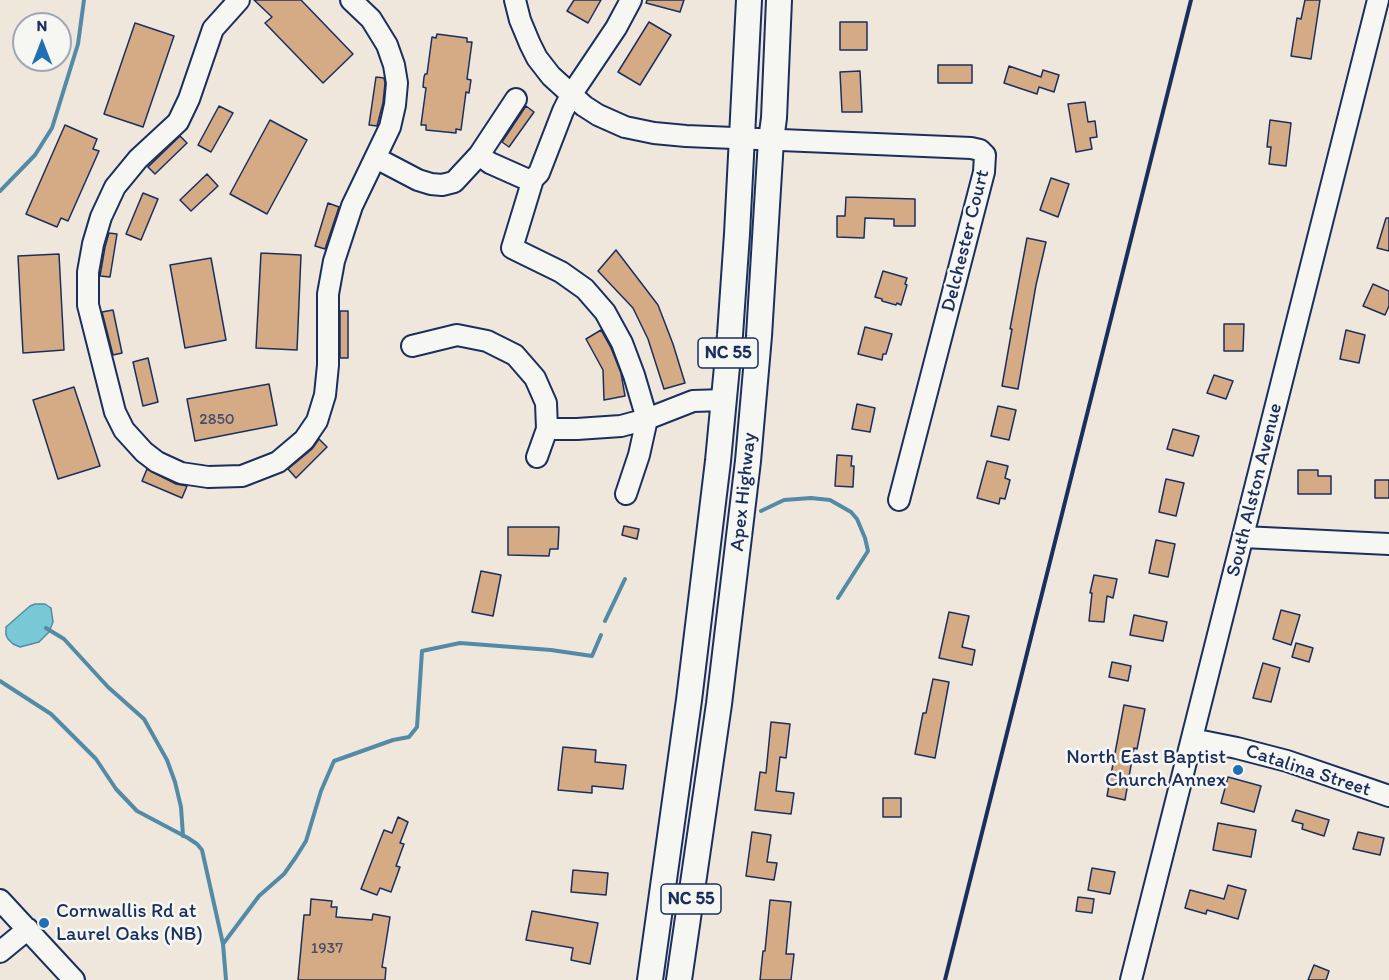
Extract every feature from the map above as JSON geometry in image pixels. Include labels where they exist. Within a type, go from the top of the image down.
[{"type":"main road","name":"Apex Highway","points":[[650,980],[691,688],[724,400],[743,139],[749,0]]},
{"type":"main road","name":"Apex Highway","points":[[679,980],[720,692],[748,461],[759,336],[775,98],[779,0]]},
{"type":"street","points":[[239,0],[213,29],[189,99],[178,122],[138,159],[115,187],[101,217],[88,273],[88,305],[115,412],[124,430],[144,452],[157,462],[181,473],[208,477],[242,476],[278,462],[304,440],[317,421],[325,395],[328,365],[328,294],[334,261],[352,206],[390,127],[397,83],[394,65],[378,28],[351,0]]},
{"type":"street","points":[[515,0],[520,20],[537,58],[551,76],[571,95],[598,115],[625,128],[665,134],[771,140]]},
{"type":"street","points":[[626,494],[639,455],[646,419],[634,375],[622,343],[605,312],[585,289],[561,272],[512,248],[532,179],[539,172],[558,121],[571,95],[616,28],[631,0]]},
{"type":"street","name":"South Alston Avenue","points":[[1131,980],[1378,0]]},
{"type":"street","points":[[376,158],[418,180],[442,185],[454,182],[478,155],[516,99]]},
{"type":"street","name":"Delchester Court","points":[[771,140],[971,148],[980,150],[985,155],[984,172],[899,500]]},
{"type":"street","points":[[478,155],[517,176],[532,179]]},
{"type":"street","points":[[412,346],[457,335],[487,341],[515,355],[535,378],[546,404],[547,429],[537,457]]},
{"type":"street","points":[[547,429],[621,426],[693,401],[724,400]]},
{"type":"street","points":[[1243,537],[1389,544]]},
{"type":"street","name":"Catalina Street","points":[[1192,739],[1287,761],[1389,796]]},
{"type":"street","points":[[0,900],[74,980]]},
{"type":"street","points":[[0,952],[28,929]]},
{"type":"water","points":[[35,604],[45,604],[51,608],[53,622],[49,632],[39,642],[20,647],[13,644],[6,635],[6,627]]},
{"type":"building","points":[[254,0],[301,0],[353,54],[323,83],[265,23],[272,17]]},
{"type":"building","points":[[574,0],[601,0],[588,23],[567,11]]},
{"type":"building","points":[[647,0],[684,0],[680,12],[646,3]]},
{"type":"building","points":[[1305,0],[1320,0],[1311,59],[1291,56],[1297,18],[1301,19]]},
{"type":"building","points":[[649,22],[671,35],[640,85],[618,72]]},
{"type":"building","points":[[840,22],[867,22],[867,50],[840,50]]},
{"type":"building","points":[[135,23],[174,36],[143,127],[104,114]]},
{"type":"building","points":[[437,34],[467,38],[467,42],[472,42],[467,79],[471,80],[469,93],[466,92],[461,130],[456,129],[456,133],[426,130],[426,125],[421,125],[426,88],[423,87],[424,77],[427,74],[432,37],[436,38]]},
{"type":"building","points":[[938,65],[972,65],[972,83],[938,83]]},
{"type":"building","points":[[1009,66],[1041,77],[1043,70],[1059,75],[1054,92],[1039,87],[1037,94],[1004,83]]},
{"type":"building","points":[[860,71],[862,112],[842,112],[840,72]]},
{"type":"building","points":[[376,77],[384,78],[385,83],[377,126],[369,125]]},
{"type":"building","points":[[1085,102],[1088,122],[1095,121],[1097,137],[1090,138],[1092,149],[1076,152],[1068,104]]},
{"type":"building","points":[[219,106],[233,113],[211,152],[198,145]]},
{"type":"building","points":[[526,106],[534,112],[509,147],[502,142]]},
{"type":"building","points":[[270,120],[307,140],[267,214],[230,194]]},
{"type":"building","points":[[1270,120],[1291,123],[1286,166],[1269,164],[1271,147],[1267,147]]},
{"type":"building","points":[[65,125],[97,139],[93,149],[99,151],[68,221],[61,218],[57,227],[26,214]]},
{"type":"building","points":[[180,136],[187,143],[155,174],[148,167]]},
{"type":"building","points":[[207,174],[218,186],[191,211],[180,200]]},
{"type":"building","points":[[1051,178],[1069,184],[1058,217],[1040,210]]},
{"type":"building","points":[[143,193],[158,199],[141,240],[126,234]]},
{"type":"building","points":[[846,197],[915,199],[915,226],[894,226],[894,219],[865,218],[864,238],[837,237],[837,216],[845,216]]},
{"type":"building","points":[[328,203],[339,207],[325,249],[315,246]]},
{"type":"building","points":[[1386,218],[1389,218],[1389,251],[1377,248]]},
{"type":"building","points":[[109,233],[117,234],[110,277],[100,276]]},
{"type":"building","points":[[1027,238],[1046,242],[1018,389],[1002,386]]},
{"type":"building","points":[[616,250],[658,305],[685,383],[664,389],[648,339],[633,308],[598,271]]},
{"type":"building","points":[[261,253],[301,255],[297,350],[256,348]]},
{"type":"building","points":[[59,254],[64,350],[23,353],[18,256]]},
{"type":"building","points":[[211,258],[226,340],[185,348],[170,265]]},
{"type":"building","points":[[883,271],[907,278],[901,305],[875,297]]},
{"type":"building","points":[[1373,284],[1389,291],[1389,306],[1385,315],[1363,306]]},
{"type":"building","points":[[113,310],[122,353],[113,355],[102,312]]},
{"type":"building","points":[[340,311],[348,311],[348,358],[340,358]]},
{"type":"building","points":[[1224,324],[1244,324],[1243,351],[1224,351]]},
{"type":"building","points":[[865,327],[892,334],[882,360],[858,354]]},
{"type":"building","points":[[601,330],[621,373],[625,396],[604,400],[603,370],[586,339]]},
{"type":"building","points":[[1346,330],[1365,335],[1359,363],[1340,359]]},
{"type":"building","points":[[148,358],[158,402],[143,406],[133,362]]},
{"type":"building","points":[[1214,375],[1233,381],[1226,399],[1207,393]]},
{"type":"building","points":[[269,384],[277,425],[195,441],[187,399]]},
{"type":"building","points":[[74,387],[100,466],[58,479],[33,400]]},
{"type":"building","points":[[857,404],[875,408],[870,432],[852,429]]},
{"type":"building","points":[[998,406],[1016,410],[1009,440],[991,436]]},
{"type":"building","points":[[1173,429],[1199,436],[1193,456],[1167,449]]},
{"type":"building","points":[[319,439],[327,447],[296,478],[288,469],[312,449]]},
{"type":"building","points":[[837,455],[852,456],[853,487],[835,486]]},
{"type":"building","points":[[987,461],[1008,466],[1005,478],[1010,480],[1005,499],[1000,498],[999,504],[977,498]]},
{"type":"building","points":[[147,469],[176,484],[187,486],[182,498],[142,481]]},
{"type":"building","points":[[1298,470],[1318,470],[1318,476],[1331,476],[1331,494],[1298,494]]},
{"type":"building","points":[[1166,479],[1184,483],[1176,516],[1159,512]]},
{"type":"building","points":[[1375,480],[1389,480],[1389,498],[1375,498]]},
{"type":"building","points":[[624,526],[639,529],[637,539],[622,535]]},
{"type":"building","points":[[508,527],[559,527],[558,549],[550,549],[549,556],[508,555]]},
{"type":"building","points":[[1156,540],[1175,544],[1168,577],[1149,573]]},
{"type":"building","points":[[481,571],[501,575],[493,616],[472,612]]},
{"type":"building","points":[[1094,575],[1117,579],[1113,598],[1107,596],[1104,622],[1089,621],[1092,593],[1090,593]]},
{"type":"building","points":[[1281,610],[1300,615],[1291,645],[1273,639]]},
{"type":"building","points":[[949,612],[969,616],[962,647],[975,650],[972,665],[939,658]]},
{"type":"building","points":[[1134,615],[1167,622],[1163,641],[1130,635]]},
{"type":"building","points":[[1296,643],[1313,648],[1309,662],[1292,657]]},
{"type":"building","points":[[1112,662],[1131,666],[1128,681],[1109,677]]},
{"type":"building","points":[[1263,663],[1280,668],[1271,702],[1253,698]]},
{"type":"building","points":[[933,679],[949,682],[935,758],[915,754]]},
{"type":"building","points":[[1124,705],[1145,709],[1137,749],[1134,748],[1125,800],[1107,796]]},
{"type":"building","points":[[771,722],[790,724],[786,758],[780,757],[776,791],[794,793],[791,814],[755,810],[760,772],[766,773]]},
{"type":"building","points":[[563,747],[596,750],[595,762],[626,765],[623,789],[592,786],[592,793],[558,790]]},
{"type":"building","points":[[1228,777],[1261,786],[1254,812],[1221,803]]},
{"type":"building","points":[[883,798],[901,798],[901,817],[883,817]]},
{"type":"building","points":[[1296,810],[1329,820],[1324,836],[1302,829],[1303,824],[1292,821]]},
{"type":"building","points":[[398,817],[408,822],[400,843],[404,844],[396,866],[400,867],[391,892],[380,888],[377,895],[361,889],[384,830],[392,833]]},
{"type":"building","points":[[1218,823],[1256,830],[1251,857],[1213,850]]},
{"type":"building","points":[[752,832],[771,835],[767,862],[777,863],[774,880],[746,876]]},
{"type":"building","points":[[1358,832],[1384,838],[1380,855],[1353,849]]},
{"type":"building","points":[[1092,868],[1115,872],[1110,894],[1088,890]]},
{"type":"building","points":[[573,870],[608,873],[606,895],[571,892]]},
{"type":"building","points":[[1228,885],[1246,890],[1238,919],[1207,910],[1206,914],[1185,908],[1190,890],[1224,899]]},
{"type":"building","points":[[1078,897],[1094,899],[1092,913],[1076,911]]},
{"type":"building","points":[[311,899],[332,901],[331,907],[337,907],[336,917],[372,920],[373,914],[390,917],[382,967],[386,968],[385,980],[298,980],[304,915],[310,915]]},
{"type":"building","points":[[770,900],[791,902],[786,954],[794,954],[791,980],[760,980]]},
{"type":"building","points":[[532,911],[598,923],[590,964],[571,960],[573,948],[526,940]]},
{"type":"building","points":[[1314,965],[1329,971],[1326,980],[1308,980]]},
{"type":"waterway","points":[[0,191],[35,155],[52,128],[78,44],[84,0]]},
{"type":"waterway","points":[[761,511],[784,500],[811,498],[830,500],[851,512],[857,519],[868,551],[838,598]]},
{"type":"waterway","points":[[605,621],[625,579]]},
{"type":"waterway","points":[[46,628],[64,639],[108,687],[144,719],[167,760],[175,782],[181,807],[183,836]]},
{"type":"waterway","points":[[223,944],[259,896],[284,874],[306,841],[321,791],[334,761],[393,740],[409,737],[417,727],[422,651],[460,643],[551,650],[592,656],[601,635]]},
{"type":"waterway","points":[[0,681],[51,714],[96,759],[116,789],[137,811],[188,838],[202,850],[223,944],[226,980]]},
{"type":"railway","points":[[945,980],[1191,0]]},
{"type":"place","name":"North East Baptist Church Annex","points":[[1238,770]]},
{"type":"place","name":"Cornwallis Rd at Laurel Oaks (NB)","points":[[44,923]]}]
